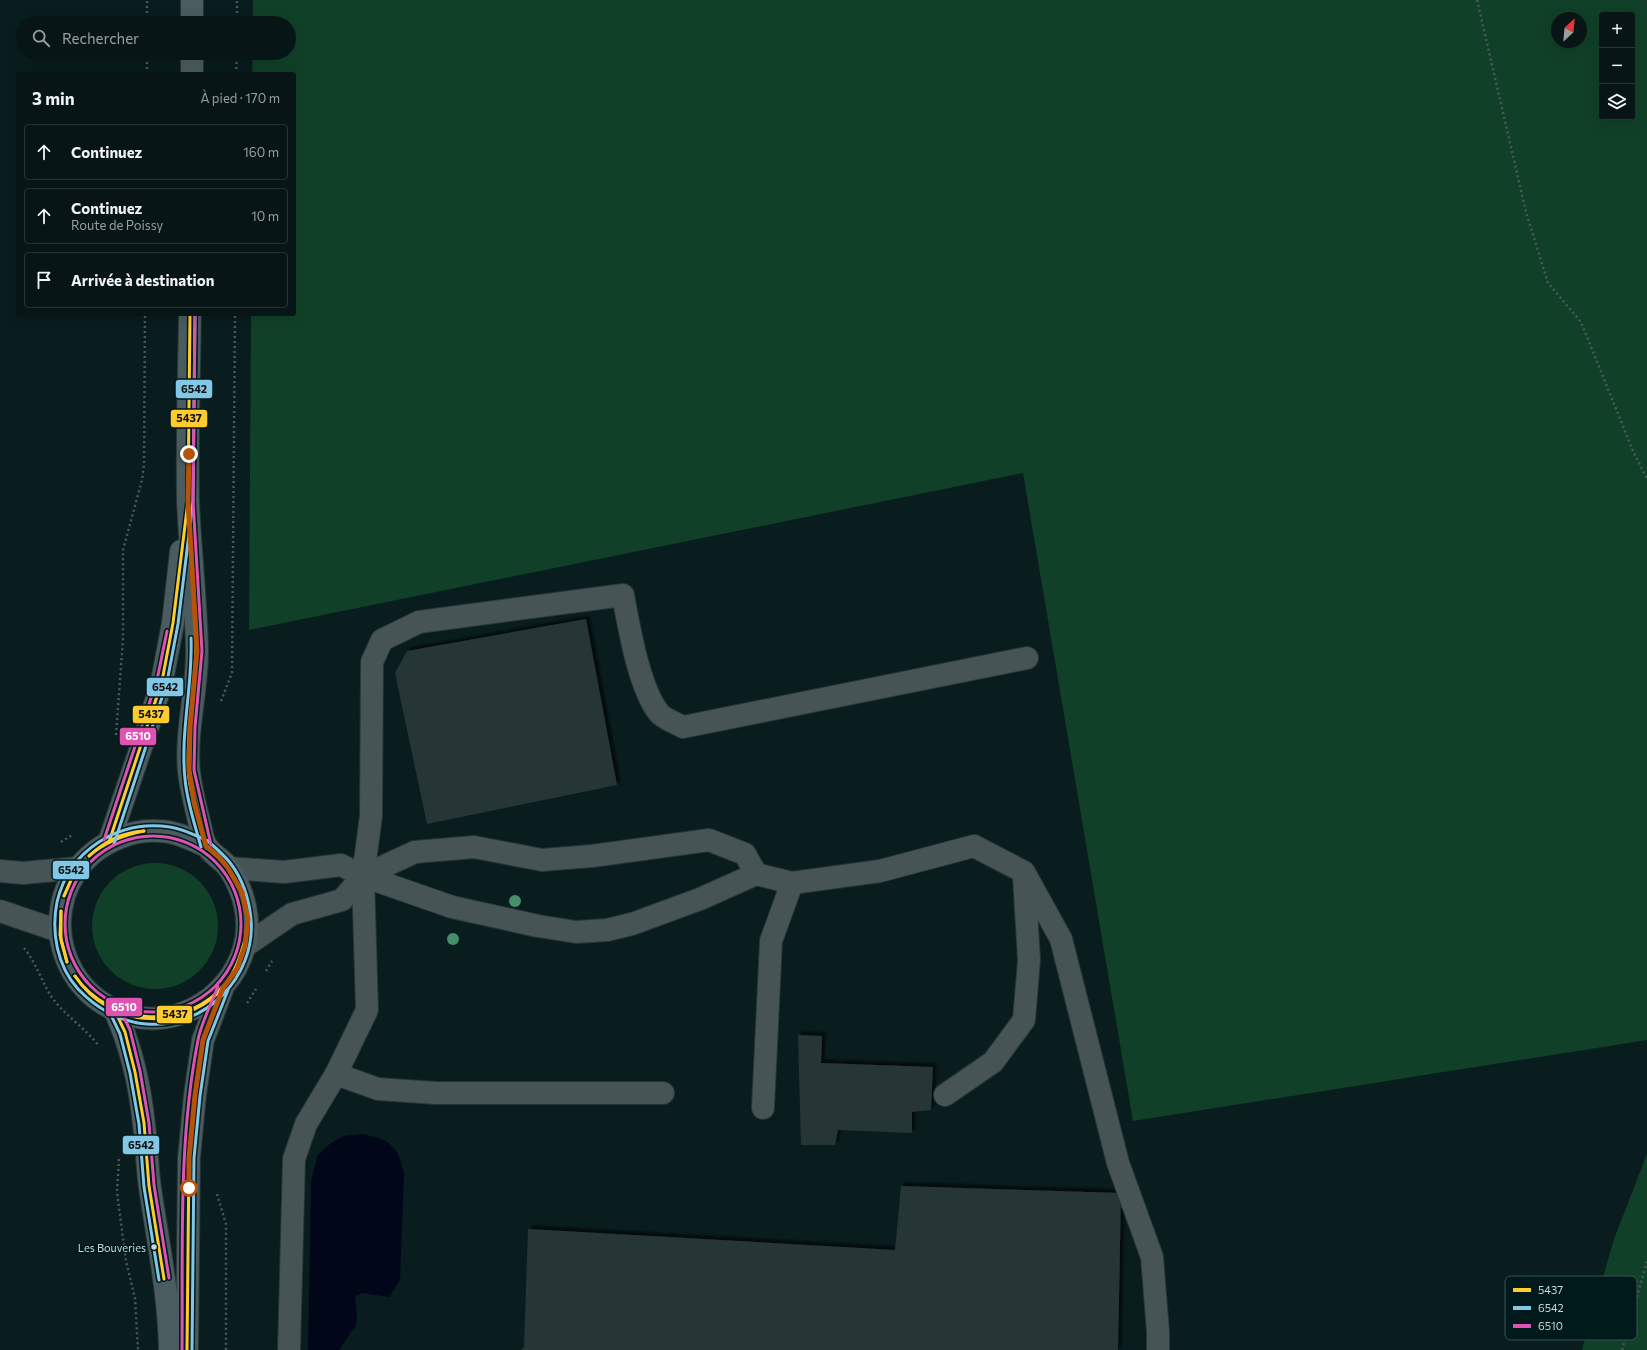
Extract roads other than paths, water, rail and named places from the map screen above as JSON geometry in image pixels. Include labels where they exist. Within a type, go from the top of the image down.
[{"type":"main road","points":[[192,0],[192,16]]},
{"type":"main road","points":[[192,60],[192,72]]},
{"type":"main road","points":[[190,316],[188,501],[197,651],[190,727],[189,770],[194,802],[206,846]]},
{"type":"main road","points":[[108,842],[148,727],[162,681],[173,623],[188,501]]},
{"type":"main road","points":[[158,831],[183,835],[206,846],[218,856],[228,868],[242,892],[248,919],[245,946],[237,969],[223,988],[205,1004],[184,1014],[161,1019],[137,1018],[115,1011],[93,997],[76,978],[64,956],[59,931],[60,909],[66,887],[78,868],[92,853],[108,842],[132,832],[158,831]]},
{"type":"main road","points":[[187,1350],[189,1158],[195,1095],[203,1040],[223,988]]},
{"type":"main road","points":[[115,1011],[125,1032],[135,1072],[144,1124],[149,1186],[169,1324],[170,1350]]},
{"type":"street","points":[[289,1350],[294,1158],[306,1124],[336,1074],[367,1010],[363,876],[371,816],[372,662],[382,640],[419,622],[623,595],[630,632],[644,686],[659,714],[683,726],[1027,658]]},
{"type":"street","points":[[245,946],[292,914],[342,900],[363,876],[415,852],[474,847],[542,860],[592,856],[709,840],[745,854],[756,874]]},
{"type":"street","points":[[228,868],[284,872],[341,865],[363,876],[452,907],[538,926],[576,932],[607,930],[632,924],[700,899],[756,874],[792,883],[880,871],[974,846],[1024,872],[1061,939],[1118,1163],[1152,1257],[1158,1350]]},
{"type":"street","points":[[0,871],[23,873],[78,868]]},
{"type":"street","points":[[945,1095],[994,1062],[1024,1020],[1028,960],[1024,872]]},
{"type":"street","points":[[763,1108],[771,941],[792,883]]},
{"type":"street","points":[[0,911],[59,931]]},
{"type":"street","points":[[336,1074],[378,1089],[428,1092],[663,1093]]},
{"type":"water","points":[[362,1134],[386,1141],[391,1145],[395,1149],[404,1173],[400,1280],[389,1297],[362,1293],[355,1296],[357,1316],[356,1325],[339,1350],[308,1350],[311,1182],[317,1156],[331,1143],[344,1136]]},
{"type":"place","name":"Les Bouveries","points":[[154,1247]]}]
